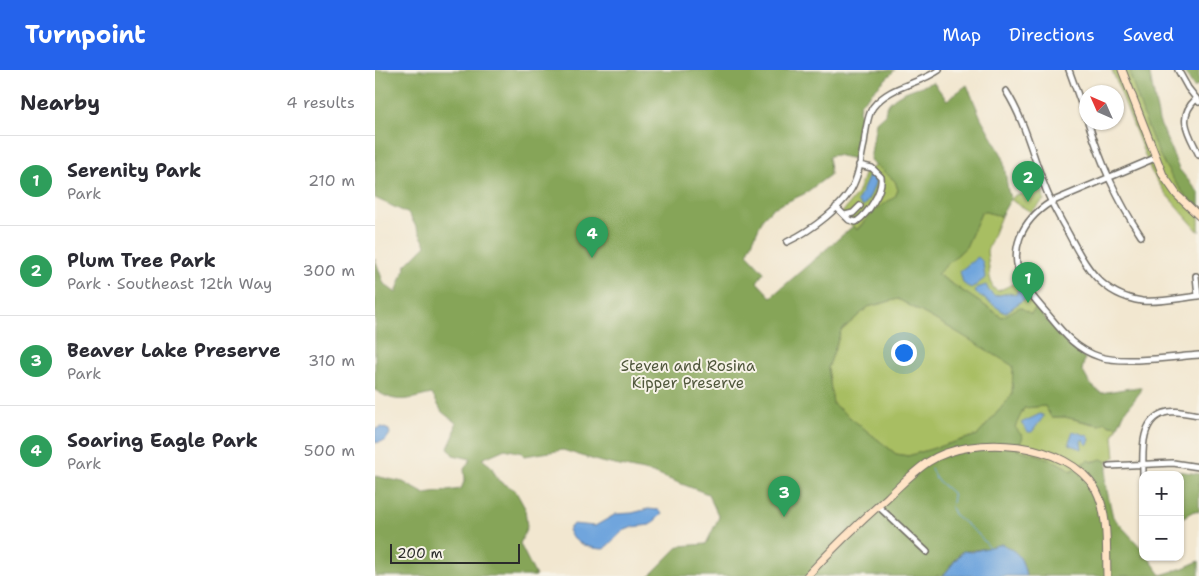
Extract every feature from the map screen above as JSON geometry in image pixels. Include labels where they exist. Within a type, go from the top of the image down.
[{"type":"street","points":[[787,242],[800,236],[836,207],[849,192],[855,182],[871,109],[888,93],[921,80],[939,70]]},
{"type":"street","points":[[1069,70],[1079,98]]},
{"type":"street","points":[[1122,70],[1163,175],[1177,195],[1199,216]]},
{"type":"street","points":[[1178,70],[1198,101],[1187,108],[1185,118],[1199,155]]},
{"type":"street","points":[[1006,91],[1026,128],[1051,202],[1088,268],[1108,288],[1124,296],[1152,302],[1198,296],[1196,276]]},
{"type":"street","points":[[1090,130],[1107,177],[1121,205],[1141,236]]},
{"type":"street","points":[[1155,158],[1051,202],[1036,212],[1025,226],[1019,242],[1017,254],[1021,278],[1031,294],[1073,342],[1091,354],[1115,360],[1199,355]]},
{"type":"street","points":[[836,207],[854,222],[862,218],[873,201],[881,184],[881,177],[873,168],[859,165]]},
{"type":"street","points":[[845,216],[853,213],[860,206]]},
{"type":"street","points":[[1143,471],[1144,436],[1156,418],[1165,412],[1199,415]]},
{"type":"street","points":[[807,576],[878,506],[929,462],[947,453],[975,446],[993,445],[1034,450],[1058,458],[1081,472],[1095,490],[1102,508],[1107,576]]},
{"type":"street","points":[[1109,466],[1173,463],[1199,467]]},
{"type":"street","points":[[878,506],[927,552]]},
{"type":"green space","name":"Steven and Rosina Kipper Preserve","points":[[375,70],[895,70],[860,104],[859,111],[862,119],[855,159],[836,155],[830,156],[830,175],[804,194],[773,208],[763,218],[747,254],[764,272],[757,282],[771,297],[853,226],[857,230],[876,209],[895,197],[898,190],[895,181],[870,160],[876,122],[885,114],[891,101],[903,93],[933,82],[947,100],[967,85],[981,118],[1003,157],[1008,191],[1011,198],[1001,216],[982,211],[966,247],[937,274],[1002,317],[1020,307],[1031,314],[1036,308],[1069,346],[1085,358],[1082,370],[1090,384],[1101,393],[1141,388],[1141,391],[1125,412],[1118,426],[1105,422],[1100,425],[1065,417],[1051,417],[1045,406],[1024,408],[1015,427],[1023,437],[1017,450],[1032,453],[1059,463],[1071,471],[1088,460],[1093,462],[1101,459],[1108,462],[1105,482],[1113,517],[1139,546],[1139,561],[1151,561],[1161,575],[1199,561],[1199,576],[1026,576],[1019,556],[1001,544],[995,547],[961,552],[943,576],[649,576],[679,546],[706,544],[719,517],[708,494],[653,473],[601,462],[563,450],[524,456],[522,453],[505,449],[482,459],[491,466],[498,480],[515,490],[525,508],[527,527],[520,544],[536,576],[375,576],[375,476],[403,482],[425,494],[461,489],[465,479],[464,469],[471,459],[453,455],[448,448],[454,435],[456,423],[442,412],[432,394],[403,400],[390,398],[375,390],[375,259],[384,284],[396,293],[406,265],[426,245],[409,214],[375,198]],"holes":[[[898,299],[1013,366],[1012,395],[978,435],[908,456],[896,454],[833,404],[828,368],[841,331],[868,307]]]},
{"type":"green space","points":[[1112,70],[1131,70],[1142,111],[1164,164],[1185,195],[1199,209],[1199,232],[1165,193],[1151,171],[1124,101],[1124,85],[1118,85]]},
{"type":"green space","points":[[1131,70],[1149,70],[1159,121],[1179,169],[1199,193],[1199,209],[1185,195],[1164,164],[1142,111],[1130,75]]},
{"type":"green space","points":[[1183,70],[1199,70],[1199,85],[1194,88]]},
{"type":"green space","points":[[877,165],[895,181],[898,190],[895,197],[876,209],[856,230],[841,214],[857,194],[865,172]]},
{"type":"green space","points":[[1043,191],[1044,200],[1031,212],[1011,200],[1015,195]]},
{"type":"green space","points":[[982,211],[1001,216],[987,251],[993,288],[998,291],[1017,282],[1036,308],[1031,314],[1002,317],[937,274],[966,247]]},
{"type":"green space","points":[[898,299],[1014,366],[1012,395],[978,435],[908,456],[896,454],[833,404],[828,368],[841,331],[868,307]]},
{"type":"green space","points":[[1045,406],[1051,417],[1065,417],[1093,424],[1104,422],[1118,426],[1113,436],[1115,457],[1108,462],[1094,461],[1084,464],[1072,471],[1052,460],[1017,450],[1015,427],[1024,408]]},
{"type":"green space","points":[[1184,472],[1199,474],[1199,512],[1194,511],[1184,517]]},
{"type":"water","points":[[871,175],[876,179],[875,183],[863,207],[857,202]]},
{"type":"water","points":[[978,257],[983,262],[985,278],[971,289],[963,283],[960,271]]},
{"type":"water","points":[[986,285],[994,296],[1010,293],[1016,295],[1018,289],[1020,289],[1026,298],[1005,313],[975,292],[977,288]]},
{"type":"water","points":[[1040,414],[1044,416],[1032,432],[1028,432],[1021,423]]},
{"type":"water","points":[[382,427],[389,430],[390,434],[385,441],[375,443],[375,429]]},
{"type":"water","points":[[1073,431],[1088,436],[1090,440],[1088,444],[1083,439],[1081,441],[1082,449],[1070,445],[1069,442]]},
{"type":"water","points":[[648,509],[659,510],[662,514],[650,525],[633,527],[623,531],[604,549],[583,545],[570,535],[568,530],[573,524],[595,526],[616,514]]},
{"type":"water","points":[[1002,544],[1019,556],[1026,576],[943,576],[963,551],[971,552]]},
{"type":"waterway","points":[[931,468],[935,478],[952,493],[951,507],[954,514],[978,534],[989,547]]},
{"type":"place","name":"Plum Tree Park","points":[[1028,202]]},
{"type":"place","name":"Soaring Eagle Park","points":[[592,258]]},
{"type":"place","name":"Serenity Park","points":[[1028,303]]},
{"type":"place","name":"Beaver Lake Preserve","points":[[784,517]]}]
